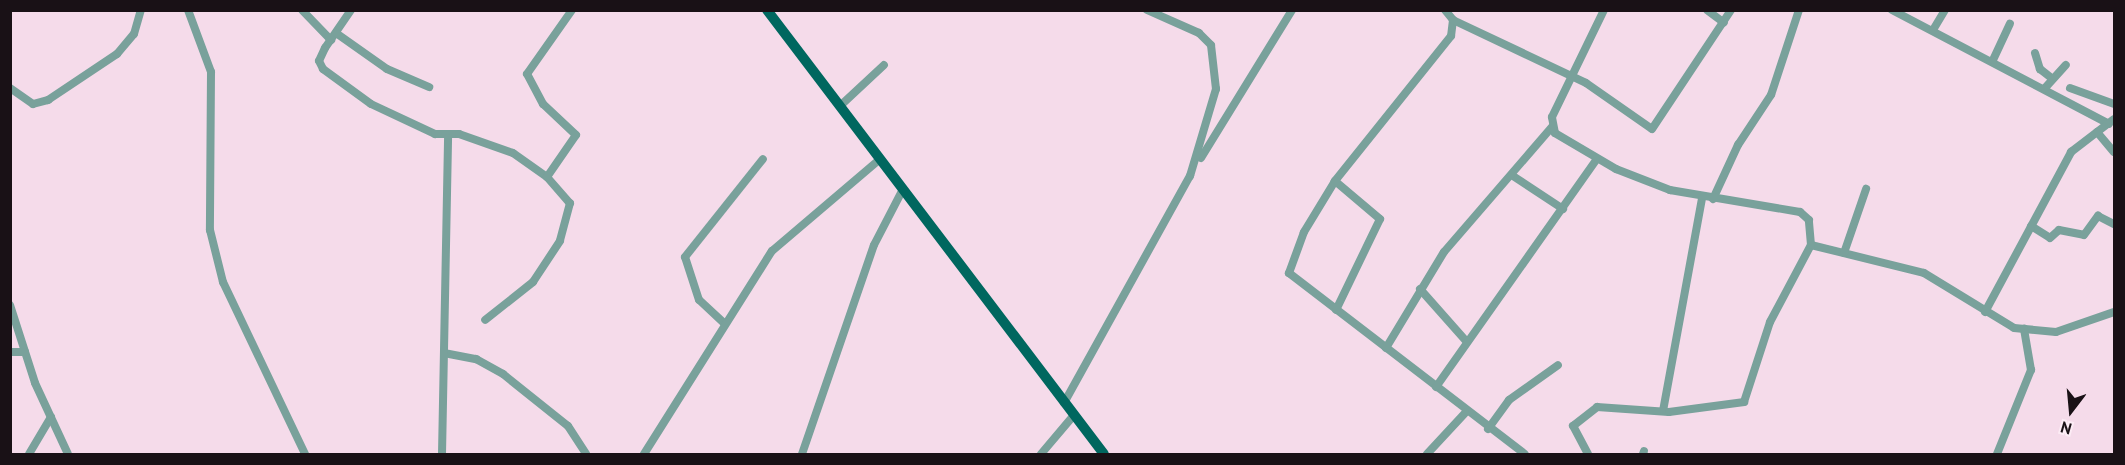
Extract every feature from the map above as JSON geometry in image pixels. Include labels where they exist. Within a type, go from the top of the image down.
[{"type":"main road","points":[[767,10],[902,191],[1104,454]]},
{"type":"street","points":[[10,88],[33,104],[48,100],[117,54],[134,34],[141,10]]},
{"type":"street","points":[[188,10],[211,72],[210,230],[223,282],[305,454]]},
{"type":"street","points":[[302,10],[333,36],[387,69],[429,87]]},
{"type":"street","points":[[351,10],[319,61],[322,69],[371,104],[448,138],[459,134],[499,147],[547,177],[570,203],[570,219],[532,282],[485,320]]},
{"type":"street","points":[[547,177],[576,135],[543,104],[527,74],[572,10]]},
{"type":"street","points":[[1146,10],[1200,33],[1214,55],[1216,89],[1190,176]]},
{"type":"street","points":[[1065,403],[1190,176],[1292,10]]},
{"type":"street","points":[[1445,10],[1453,20],[1571,75],[1652,129],[1731,10]]},
{"type":"street","points":[[1386,348],[1420,289],[1464,227],[1513,176],[1552,127],[1571,75],[1604,10]]},
{"type":"street","points":[[1707,10],[1724,23]]},
{"type":"street","points":[[1713,199],[1738,145],[1771,96],[1799,10]]},
{"type":"street","points":[[1892,10],[2112,121],[2071,152],[1985,312]]},
{"type":"street","points":[[1933,30],[1945,10]]},
{"type":"street","points":[[1453,20],[1443,49],[1335,181],[1288,268],[1336,310],[1436,387],[1465,413],[1525,454]]},
{"type":"street","points":[[1993,60],[2010,24]]},
{"type":"street","points":[[2035,53],[2040,69],[2053,79]]},
{"type":"street","points":[[840,106],[884,65]]},
{"type":"street","points":[[2045,88],[2066,65]]},
{"type":"street","points":[[2070,88],[2115,104]]},
{"type":"street","points":[[1552,127],[1598,159],[1641,180],[1702,198],[1800,212],[1809,220],[1811,245],[1773,314],[1744,402],[1663,411],[1604,405],[1590,410],[1572,426],[1588,454]]},
{"type":"street","points":[[2097,132],[2115,152]]},
{"type":"street","points":[[442,454],[448,138]]},
{"type":"street","points":[[725,324],[699,300],[685,257],[763,159]]},
{"type":"street","points":[[1436,387],[1466,341],[1526,266],[1598,159]]},
{"type":"street","points":[[644,454],[772,251],[879,160]]},
{"type":"street","points":[[1513,176],[1563,209]]},
{"type":"street","points":[[1335,181],[1380,219],[1336,310]]},
{"type":"street","points":[[1844,253],[1866,189]]},
{"type":"street","points":[[801,454],[873,245],[902,191]]},
{"type":"street","points":[[1663,411],[1702,198]]},
{"type":"street","points":[[2031,226],[2050,238],[2059,230],[2084,235],[2098,216],[2115,224]]},
{"type":"street","points":[[1811,245],[1924,273],[1985,312],[2024,329],[2056,332],[2115,312]]},
{"type":"street","points":[[1420,289],[1466,341]]},
{"type":"street","points":[[10,305],[51,417],[68,454]]},
{"type":"street","points":[[1997,454],[2031,370],[2024,329]]},
{"type":"street","points":[[10,352],[26,352]]},
{"type":"street","points":[[444,353],[476,359],[503,374],[568,426],[586,454]]},
{"type":"street","points":[[1488,429],[1509,400],[1558,365]]},
{"type":"street","points":[[1427,454],[1465,413]]},
{"type":"street","points":[[1041,454],[1074,415]]},
{"type":"street","points":[[29,454],[51,417]]}]
